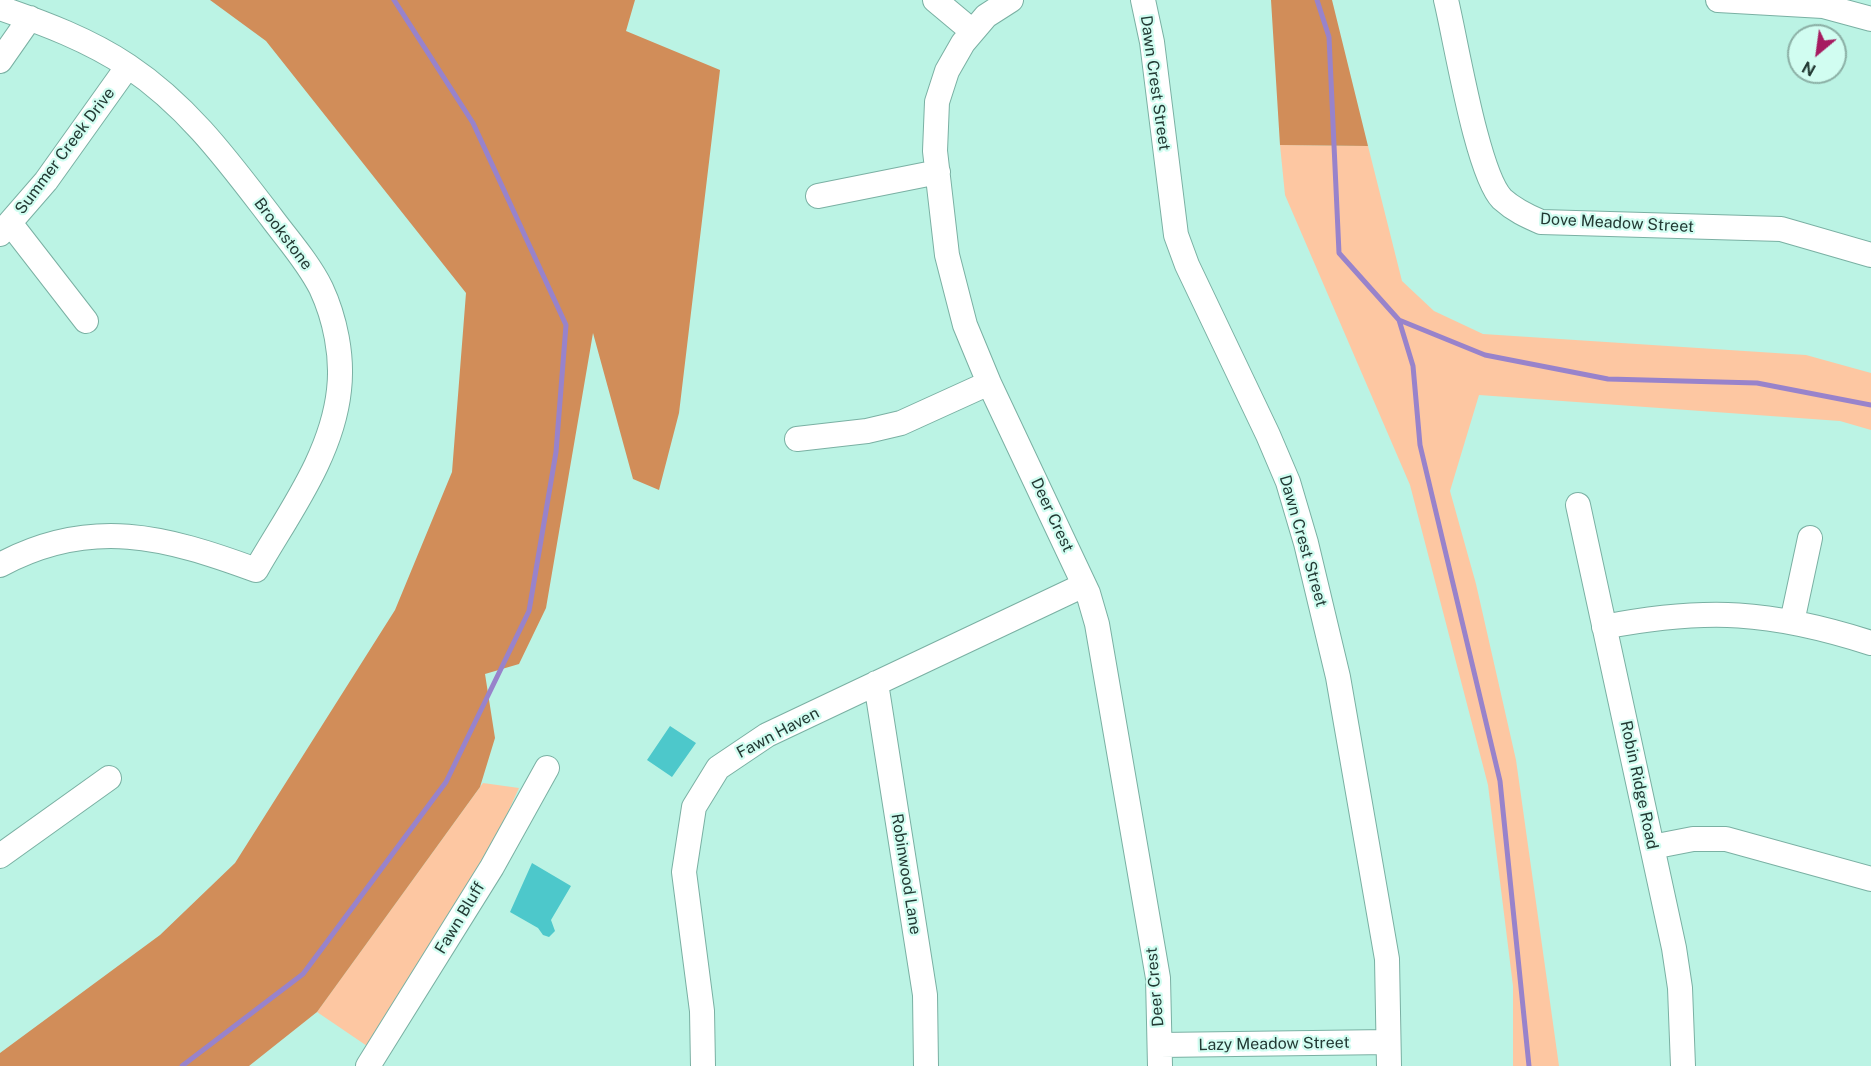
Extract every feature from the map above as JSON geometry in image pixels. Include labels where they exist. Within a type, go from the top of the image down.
[{"type":"street","points":[[935,0],[972,31]]},
{"type":"street","name":"Deer Crest","points":[[1011,0],[986,16],[972,31],[951,64],[937,102],[935,129],[947,255],[965,325],[989,382],[1084,585],[1097,624],[1158,978],[1160,1055]]},
{"type":"street","name":"Dawn Crest Street","points":[[1143,0],[1152,42],[1176,235],[1187,265],[1288,482],[1306,543],[1338,677],[1387,959],[1389,1054]]},
{"type":"street","name":"Dove Meadow Street","points":[[1446,0],[1484,164],[1500,197],[1519,213],[1541,222],[1781,230],[1797,232],[1871,255]]},
{"type":"street","points":[[1718,0],[1824,6],[1871,19]]},
{"type":"street","name":"Brookstone","points":[[0,8],[87,42],[128,66],[193,119],[218,148],[312,272],[329,309],[340,368],[339,388],[331,429],[315,466],[256,570],[169,541],[117,536],[64,541],[38,548],[0,565]]},
{"type":"street","points":[[0,61],[30,18]]},
{"type":"street","name":"Summer Creek Drive","points":[[5,229],[46,181],[128,66]]},
{"type":"street","points":[[818,196],[938,172]]},
{"type":"street","points":[[5,229],[86,321]]},
{"type":"street","points":[[797,439],[867,431],[901,423],[989,382]]},
{"type":"street","name":"Robin Ridge Road","points":[[1578,505],[1680,988],[1683,1066]]},
{"type":"street","points":[[1792,622],[1810,538]]},
{"type":"street","name":"Fawn Haven","points":[[703,1066],[702,1011],[684,872],[694,807],[718,768],[740,751],[767,735],[1084,585]]},
{"type":"street","points":[[1604,627],[1661,616],[1700,613],[1740,614],[1792,622],[1871,643]]},
{"type":"street","name":"Robinwood Lane","points":[[876,683],[925,995],[926,1066]]},
{"type":"street","name":"Fawn Bluff","points":[[368,1066],[492,867],[547,768]]},
{"type":"street","points":[[0,856],[109,778]]},
{"type":"street","points":[[1652,847],[1693,839],[1742,841],[1871,879]]},
{"type":"street","name":"Lazy Meadow Street","points":[[1160,1055],[1389,1054]]},
{"type":"shaded area","points":[[210,0],[635,0],[626,31],[720,70],[679,413],[659,490],[633,479],[593,333],[546,608],[519,664],[485,674],[495,738],[480,787],[317,1012],[249,1066],[0,1066],[0,1053],[160,935],[235,863],[395,610],[452,472],[466,293],[266,41]]},
{"type":"shaded area","points":[[1271,0],[1332,0],[1368,146],[1280,145]]},
{"type":"shaded area","points":[[1280,145],[1368,146],[1402,281],[1434,311],[1483,334],[1806,355],[1871,373],[1871,430],[1840,421],[1479,395],[1450,491],[1476,584],[1516,760],[1559,1066],[1513,1066],[1513,986],[1488,785],[1410,485],[1285,195]]},
{"type":"shaded area","points":[[483,783],[519,788],[498,834],[370,1048],[317,1012]]},
{"type":"building","points":[[670,726],[696,743],[672,777],[647,760]]},
{"type":"building","points":[[532,863],[571,886],[551,920],[555,931],[549,937],[510,912]]},
{"type":"waterway","points":[[182,1066],[303,974],[446,782],[529,611],[556,452],[566,325],[473,123],[394,0]]},
{"type":"waterway","points":[[1317,0],[1329,37],[1339,253],[1399,320],[1485,355],[1608,379],[1757,383],[1871,405]]},
{"type":"waterway","points":[[1399,320],[1413,366],[1420,445],[1500,781],[1529,1066]]}]
